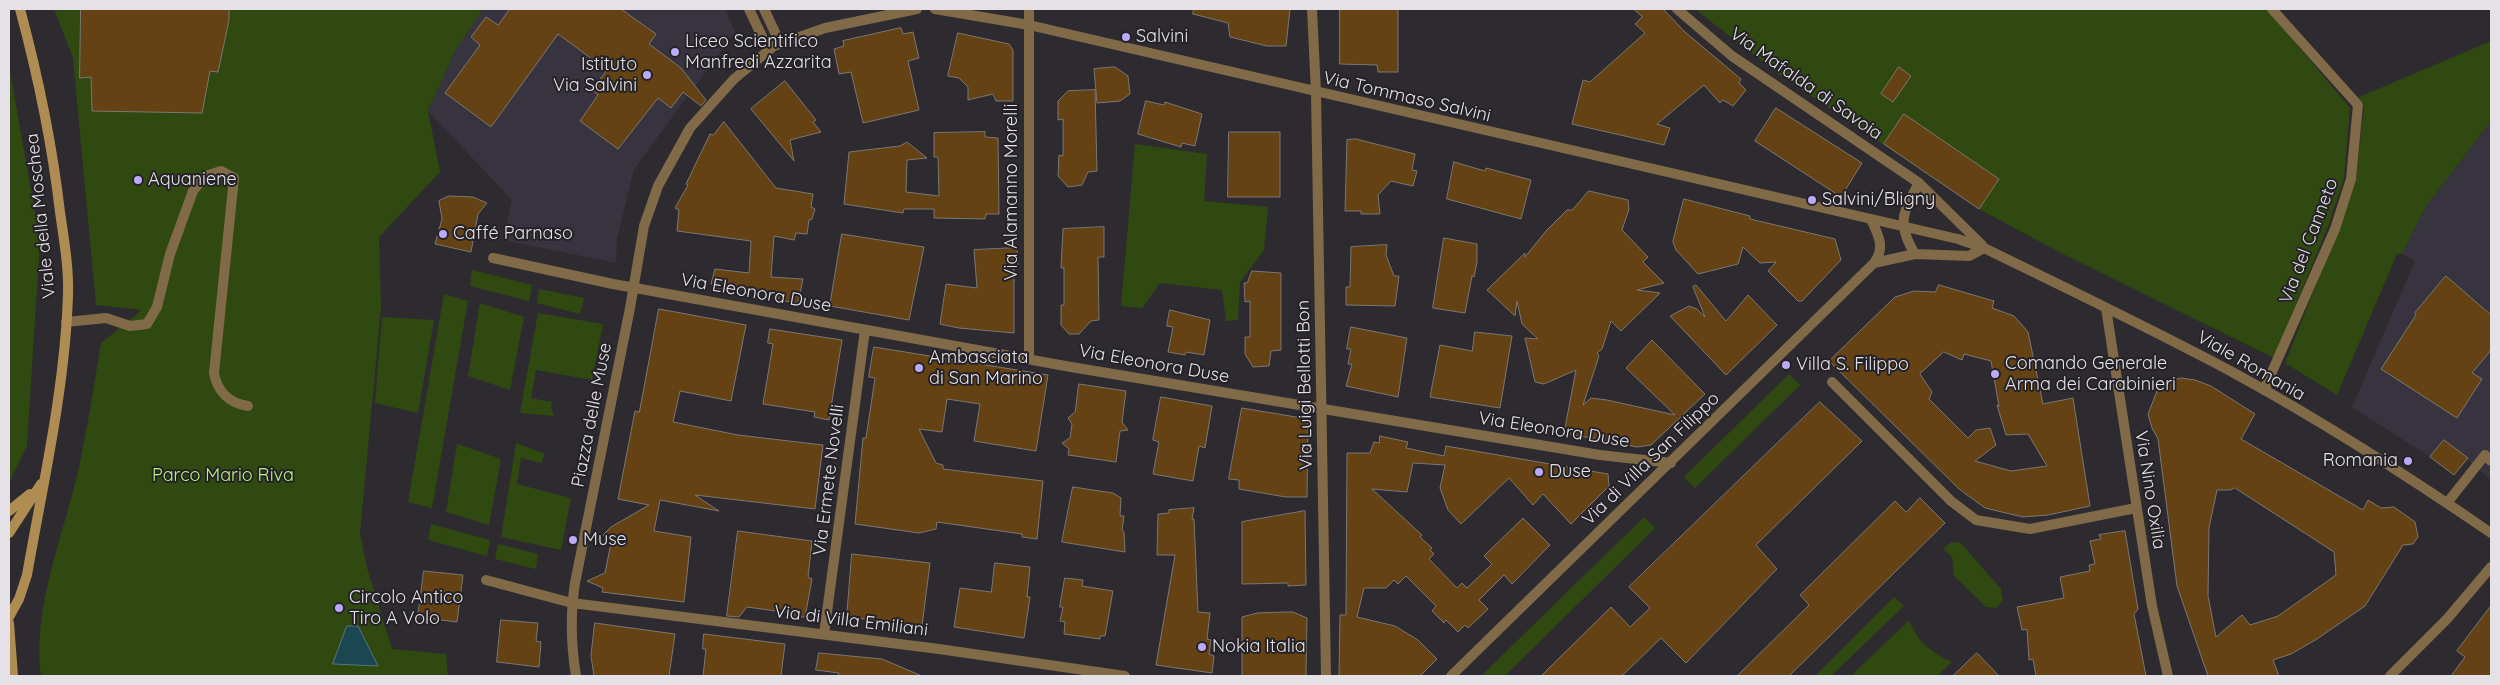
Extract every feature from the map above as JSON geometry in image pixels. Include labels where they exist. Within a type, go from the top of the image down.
[{"type":"street","name":"Viale della Moschea","points":[[9,617],[25,584],[56,411],[68,293],[66,259],[52,151],[20,9]]},
{"type":"street","points":[[749,9],[768,49]]},
{"type":"street","points":[[764,9],[780,43]]},
{"type":"street","points":[[493,258],[634,287],[644,226],[658,186],[690,128],[734,78],[768,49],[780,43],[825,28],[917,9]]},
{"type":"street","name":"Via Tommaso Salvini","points":[[935,9],[1029,26],[1316,93],[1902,225],[1958,239],[1984,248]]},
{"type":"street","name":"Via Alamanno Morelli","points":[[1029,359],[1030,9]]},
{"type":"street","name":"Via Luigi Bellotti Bon","points":[[1312,9],[1316,93],[1326,676]]},
{"type":"street","name":"Via Mafalda di Savoia","points":[[1677,9],[1732,56],[1919,183],[1984,248]]},
{"type":"street","name":"Via del Canneto","points":[[2264,390],[2335,229],[2351,179],[2358,105],[2272,9]]},
{"type":"street","points":[[66,322],[106,318],[130,326],[148,324],[157,308],[170,254],[193,191],[204,176],[221,171],[234,178],[214,373],[221,391],[233,402],[248,406]]},
{"type":"street","points":[[1915,254],[1902,225],[1905,209],[1919,183]]},
{"type":"street","points":[[1871,219],[1881,244],[1880,252],[1874,263]]},
{"type":"street","points":[[1874,263],[1915,254],[1969,256],[1984,248]]},
{"type":"street","name":"Viale Romania","points":[[1984,248],[2171,340],[2264,390],[2491,532]]},
{"type":"street","name":"Via di Villa San Filippo","points":[[1451,676],[1874,263]]},
{"type":"street","name":"Via Eleonora Duse","points":[[634,287],[865,330],[1322,409],[1591,453],[1671,463]]},
{"type":"street","name":"Piazza delle Muse","points":[[576,676],[571,646],[572,603],[634,287]]},
{"type":"street","name":"Via Nino Oxilia","points":[[2106,308],[2152,606],[2168,676]]},
{"type":"street","name":"Via Ermete Novelli","points":[[824,634],[865,330]]},
{"type":"street","points":[[1832,382],[1951,502],[1976,520],[2030,529],[2136,508]]},
{"type":"street","points":[[2447,503],[2485,455],[2491,461]]},
{"type":"street","name":"Viale della Moschea","points":[[9,533],[43,481]]},
{"type":"street","points":[[9,511],[43,481]]},
{"type":"street","points":[[2390,676],[2447,619],[2491,567]]},
{"type":"street","points":[[486,580],[572,603]]},
{"type":"street","name":"Via di Villa Emiliani","points":[[572,603],[824,634],[1125,676]]},
{"type":"street","points":[[9,623],[13,676]]},
{"type":"shaded area","points":[[483,9],[725,9],[735,32],[634,169],[617,239],[616,263],[503,240],[512,200],[428,111],[456,49]]},
{"type":"shaded area","points":[[2491,121],[2491,480],[2467,459],[2454,475],[2430,457],[2352,407],[2415,261],[2402,254],[2425,208]]},
{"type":"green space","name":"Parco Mario Riva","points":[[54,9],[483,9],[456,49],[428,111],[440,172],[379,237],[381,308],[360,533],[367,568],[392,649],[446,654],[448,676],[41,676],[39,651],[45,598],[79,467],[101,343],[142,310],[96,305],[73,58]]},
{"type":"green space","points":[[1695,9],[2267,9],[2350,108],[2344,178],[2328,226],[2274,358],[2059,252],[1979,209],[1777,73]]},
{"type":"green space","points":[[2491,41],[2491,121],[2425,208],[2402,254],[2397,254],[2337,395],[2285,363],[2338,230],[2356,179],[2364,107],[2359,97]]},
{"type":"green space","points":[[9,66],[40,241],[27,446],[9,483]]},
{"type":"green space","points":[[1135,144],[1207,154],[1204,201],[1268,207],[1264,250],[1240,282],[1238,320],[1226,321],[1222,290],[1160,283],[1142,308],[1121,306]]},
{"type":"green space","points":[[472,270],[532,285],[529,301],[470,286]]},
{"type":"green space","points":[[539,289],[584,298],[580,314],[537,303]]},
{"type":"green space","points":[[444,294],[468,301],[432,508],[408,502]]},
{"type":"green space","points":[[480,303],[524,317],[510,390],[468,376]]},
{"type":"green space","points":[[538,313],[603,324],[592,380],[536,370],[531,398],[552,402],[551,408],[554,416],[520,413]]},
{"type":"green space","points":[[382,317],[434,320],[418,413],[375,403]]},
{"type":"green space","points":[[1789,374],[1800,385],[1695,488],[1684,477]]},
{"type":"green space","points":[[516,443],[545,454],[541,463],[521,458],[517,484],[571,498],[561,550],[501,537]]},
{"type":"green space","points":[[457,444],[501,459],[489,525],[446,512]]},
{"type":"green space","points":[[1644,517],[1655,528],[1505,676],[1481,676]]},
{"type":"green space","points":[[431,524],[490,540],[487,556],[428,540]]},
{"type":"green space","points":[[1951,542],[1961,543],[2001,589],[2003,600],[1997,608],[1986,607],[1954,576],[1952,557],[1943,549]]},
{"type":"green space","points":[[498,544],[538,554],[536,569],[495,559]]},
{"type":"green space","points":[[1894,597],[1904,606],[1831,676],[1816,675]]},
{"type":"green space","points":[[1909,620],[1916,634],[1926,646],[1952,662],[1937,676],[1851,676]]},
{"type":"water","points":[[347,626],[358,626],[378,666],[333,664]]},
{"type":"building","points":[[81,9],[229,9],[229,20],[218,72],[210,71],[202,113],[92,111],[91,77],[80,78]]},
{"type":"building","name":"Istituto Via Salvini","points":[[510,9],[621,9],[656,34],[649,44],[681,68],[706,100],[701,106],[683,92],[671,108],[658,98],[618,149],[580,121],[598,95],[592,90],[607,70],[558,34],[491,127],[445,93],[480,45],[471,37],[486,17],[498,25]]},
{"type":"building","points":[[1194,9],[1290,9],[1286,46],[1267,46],[1230,37],[1228,23],[1193,14]]},
{"type":"building","points":[[1340,9],[1398,9],[1398,72],[1378,72],[1377,65],[1340,64]]},
{"type":"building","points":[[1634,9],[1663,9],[1685,32],[1741,79],[1739,83],[1746,90],[1733,106],[1723,100],[1720,103],[1704,85],[1657,124],[1670,128],[1664,145],[1572,124],[1583,80],[1590,82],[1645,33],[1635,24],[1642,17]]},
{"type":"building","points":[[901,28],[903,34],[913,32],[919,58],[908,61],[919,110],[863,123],[851,72],[839,74],[834,49],[844,46],[843,41]]},
{"type":"building","points":[[958,33],[1009,44],[1013,50],[1013,101],[996,101],[993,94],[968,100],[968,87],[959,78],[948,76]]},
{"type":"building","points":[[1115,67],[1128,76],[1130,94],[1120,101],[1097,103],[1094,69]]},
{"type":"building","points":[[1899,67],[1911,76],[1893,102],[1881,94]]},
{"type":"building","points":[[785,81],[816,120],[813,122],[821,132],[790,140],[794,161],[751,109]]},
{"type":"building","points":[[1095,90],[1097,171],[1088,172],[1082,185],[1068,187],[1058,176],[1059,155],[1063,156],[1063,119],[1058,120],[1058,101],[1068,91]]},
{"type":"building","points":[[1146,101],[1164,105],[1165,102],[1202,114],[1195,146],[1182,143],[1181,147],[1138,134]]},
{"type":"building","points":[[1776,108],[1862,163],[1841,197],[1755,141]]},
{"type":"building","points":[[1904,114],[1999,179],[1979,209],[1884,144]]},
{"type":"building","points":[[724,122],[776,188],[813,194],[811,207],[815,209],[812,219],[809,220],[807,234],[796,233],[794,240],[774,236],[771,277],[803,279],[798,303],[778,300],[779,295],[739,289],[736,292],[716,289],[717,285],[711,284],[715,269],[749,273],[751,241],[677,231],[679,210],[675,208],[688,185],[686,184],[710,134],[713,135]]},
{"type":"building","points":[[985,132],[985,137],[998,138],[999,214],[986,214],[985,219],[934,218],[934,209],[904,209],[903,213],[844,204],[849,152],[900,146],[907,142],[927,158],[907,160],[906,192],[939,196],[938,157],[934,157],[934,133]]},
{"type":"building","points":[[1229,132],[1280,132],[1280,197],[1228,197]]},
{"type":"building","points":[[1356,139],[1415,154],[1412,170],[1417,171],[1413,186],[1391,181],[1378,195],[1380,214],[1361,214],[1361,211],[1345,211],[1347,140]]},
{"type":"building","points":[[1454,162],[1485,171],[1486,168],[1531,180],[1521,219],[1447,199]]},
{"type":"building","points":[[1589,191],[1628,200],[1629,209],[1622,230],[1648,257],[1643,262],[1664,283],[1637,290],[1660,293],[1621,331],[1611,321],[1602,349],[1597,353],[1599,356],[1583,405],[1591,398],[1675,415],[1626,368],[1652,340],[1705,394],[1651,445],[1637,447],[1564,433],[1576,370],[1544,384],[1535,382],[1525,338],[1538,339],[1522,324],[1517,301],[1515,316],[1487,290],[1525,253],[1525,257],[1546,231],[1567,210],[1572,210]]},
{"type":"building","points":[[449,196],[473,197],[487,203],[478,214],[471,252],[435,244],[442,219],[439,201]]},
{"type":"building","points":[[1684,199],[1750,216],[1750,219],[1835,239],[1841,260],[1802,301],[1798,301],[1768,271],[1776,262],[1760,263],[1743,247],[1738,264],[1698,274],[1676,250],[1673,242]]},
{"type":"building","points":[[1104,227],[1104,257],[1098,257],[1099,320],[1091,321],[1079,334],[1069,334],[1061,325],[1061,305],[1064,305],[1064,268],[1061,268],[1063,229]]},
{"type":"building","points":[[842,234],[924,247],[909,320],[830,306]]},
{"type":"building","points":[[1444,238],[1477,244],[1477,262],[1474,277],[1472,276],[1465,313],[1433,308]]},
{"type":"building","points":[[1387,245],[1386,255],[1394,276],[1399,276],[1395,306],[1346,305],[1346,287],[1350,287],[1351,247]]},
{"type":"building","points":[[1017,248],[1018,265],[1014,265],[1014,333],[959,328],[940,324],[946,284],[977,288],[974,250]]},
{"type":"building","points":[[1252,271],[1281,273],[1281,350],[1271,351],[1269,366],[1253,367],[1245,354],[1245,337],[1250,337],[1250,301],[1245,302],[1244,283],[1247,283]]},
{"type":"building","points":[[2446,276],[2491,315],[2491,350],[2472,373],[2482,379],[2457,418],[2381,369],[2416,315],[2415,313]]},
{"type":"building","points":[[1696,285],[1726,321],[1748,295],[1777,325],[1726,375],[1670,316],[1689,306],[1697,309],[1705,317],[1693,287]]},
{"type":"building","points":[[1939,285],[1994,301],[1992,308],[2014,316],[2028,332],[2043,404],[2073,398],[2090,506],[2048,515],[2023,517],[1985,508],[1959,489],[1829,361],[1895,297],[1914,291],[1935,292]],"holes":[[[1944,352],[1962,360],[1964,354],[1991,361],[1999,406],[1997,405],[2006,435],[2028,434],[2047,466],[2011,471],[1975,461],[1996,445],[1990,428],[1976,430],[1968,438],[1929,399],[1932,392],[1920,374]]]},
{"type":"building","points":[[659,309],[746,325],[731,401],[680,391],[673,422],[738,435],[823,445],[815,509],[695,495],[719,511],[660,500],[654,531],[691,537],[684,602],[602,592],[603,588],[587,581],[605,573],[611,543],[603,535],[611,527],[649,505],[618,499],[635,411],[639,412]]},
{"type":"building","points":[[1170,310],[1210,320],[1204,355],[1186,352],[1185,355],[1168,352],[1173,327],[1167,326]]},
{"type":"building","points":[[1351,327],[1407,338],[1398,397],[1346,386],[1352,364],[1348,364],[1351,349],[1347,349]]},
{"type":"building","points":[[770,329],[842,340],[829,420],[814,417],[815,412],[763,404],[773,344],[768,343]]},
{"type":"building","points":[[1475,332],[1512,336],[1500,408],[1430,397],[1440,345],[1472,351]]},
{"type":"building","points":[[874,347],[1048,375],[1036,451],[974,441],[980,404],[947,399],[942,432],[919,429],[936,463],[943,465],[943,469],[1043,481],[1037,539],[1022,537],[1022,534],[937,522],[936,529],[919,533],[855,524],[863,438],[866,438],[875,378],[869,377]]},
{"type":"building","points":[[2181,378],[2195,380],[2211,386],[2255,414],[2241,439],[2363,510],[2368,500],[2381,508],[2394,507],[2415,522],[2418,537],[2413,544],[2403,545],[2365,606],[2317,639],[2291,654],[2273,660],[2279,676],[2208,676],[2177,586],[2158,439],[2148,414],[2157,391],[2170,381]],"holes":[[[2235,488],[2334,552],[2336,575],[2278,616],[2250,625],[2242,615],[2216,637],[2208,596],[2209,528],[2217,490]]]},
{"type":"building","points":[[1079,384],[1126,391],[1122,422],[1128,430],[1120,431],[1116,462],[1068,455],[1069,449],[1062,443],[1070,438],[1072,424],[1068,418],[1075,412]]},
{"type":"building","points":[[1161,397],[1212,406],[1205,448],[1199,446],[1193,481],[1153,474],[1159,442],[1153,440]]},
{"type":"building","points":[[1820,402],[1862,441],[1756,545],[1777,569],[1686,663],[1661,638],[1622,676],[1541,676],[1611,607],[1630,627],[1650,608],[1629,587]]},
{"type":"building","points":[[1242,408],[1308,419],[1307,497],[1286,497],[1239,489],[1239,480],[1229,479]]},
{"type":"building","points":[[1380,436],[1408,442],[1406,448],[1444,456],[1446,446],[1608,474],[1609,486],[1571,524],[1543,494],[1533,505],[1509,478],[1461,524],[1448,510],[1440,488],[1445,465],[1413,463],[1407,492],[1372,489],[1422,535],[1420,537],[1432,548],[1430,550],[1434,554],[1429,559],[1457,588],[1462,583],[1467,588],[1492,564],[1484,556],[1523,518],[1550,545],[1512,584],[1504,575],[1479,600],[1488,609],[1468,628],[1465,625],[1458,632],[1446,620],[1444,623],[1432,611],[1436,606],[1406,576],[1398,584],[1394,580],[1386,588],[1364,588],[1357,617],[1395,626],[1418,640],[1437,659],[1420,676],[1339,676],[1340,615],[1346,615],[1347,453],[1370,453],[1374,442],[1379,443]]},
{"type":"building","points":[[2444,440],[2468,458],[2454,475],[2430,457]]},
{"type":"building","points":[[1073,487],[1113,493],[1121,498],[1120,516],[1124,516],[1122,530],[1124,532],[1125,552],[1062,542]]},
{"type":"building","points":[[1920,498],[1945,523],[1789,676],[1737,676],[1809,605],[1800,595],[1895,501],[1906,512]]},
{"type":"building","points":[[1194,508],[1192,519],[1194,519],[1198,612],[1210,613],[1207,639],[1211,640],[1209,654],[1214,656],[1212,673],[1156,665],[1175,555],[1157,555],[1158,514],[1169,513],[1169,510]]},
{"type":"building","points":[[1305,511],[1306,585],[1288,586],[1288,583],[1242,584],[1242,522]]},
{"type":"building","points":[[738,531],[812,541],[808,577],[812,579],[805,617],[791,617],[791,613],[747,607],[739,617],[727,616]]},
{"type":"building","points":[[2125,531],[2138,609],[2134,614],[2146,676],[2036,676],[2033,659],[2029,660],[2027,629],[2022,630],[2017,607],[2064,598],[2060,577],[2090,571],[2089,565],[2095,564],[2090,541],[2101,539],[2099,535]]},
{"type":"building","points":[[852,554],[930,563],[922,626],[847,617]]},
{"type":"building","points":[[995,563],[1030,567],[1027,597],[1030,597],[1024,638],[954,627],[960,588],[991,592]]},
{"type":"building","points":[[424,571],[463,575],[457,622],[418,617]]},
{"type":"building","points":[[1065,578],[1083,580],[1082,586],[1113,591],[1105,636],[1100,636],[1100,639],[1064,634],[1065,622],[1060,621],[1063,607],[1060,607]]},
{"type":"building","points":[[2491,606],[2491,676],[2451,676],[2465,657],[2457,651]]},
{"type":"building","points":[[1293,612],[1307,618],[1306,676],[1242,676],[1242,617],[1257,613]]},
{"type":"building","points":[[501,620],[538,623],[536,641],[541,642],[539,667],[497,662]]},
{"type":"building","points":[[595,623],[675,634],[669,676],[594,676],[591,656]]},
{"type":"building","points":[[704,634],[785,644],[781,676],[703,676],[706,649],[703,649]]},
{"type":"building","points":[[819,653],[882,659],[922,676],[838,676],[839,673],[816,670]]},
{"type":"building","points":[[1977,653],[1999,676],[1953,676]]},
{"type":"place","name":"Salvini","points":[[1126,37]]},
{"type":"place","name":"Liceo Scientifico Manfredi Azzarita","points":[[675,52]]},
{"type":"place","name":"Istituto Via Salvini","points":[[647,75]]},
{"type":"place","name":"Aquaniene","points":[[138,180]]},
{"type":"place","name":"Salvini/Bligny","points":[[1812,200]]},
{"type":"place","name":"Caffé Parnaso","points":[[443,234]]},
{"type":"place","name":"Villa S. Filippo","points":[[1786,365]]},
{"type":"place","name":"Ambasciata di San Marino","points":[[919,368]]},
{"type":"place","name":"Comando Generale Arma dei Carabinieri","points":[[1995,374]]},
{"type":"place","name":"Romania","points":[[2408,461]]},
{"type":"place","name":"Duse","points":[[1539,472]]},
{"type":"place","name":"Muse","points":[[573,540]]},
{"type":"place","name":"Circolo Antico Tiro A Volo","points":[[339,608]]},
{"type":"place","name":"Nokia Italia","points":[[1202,647]]}]
